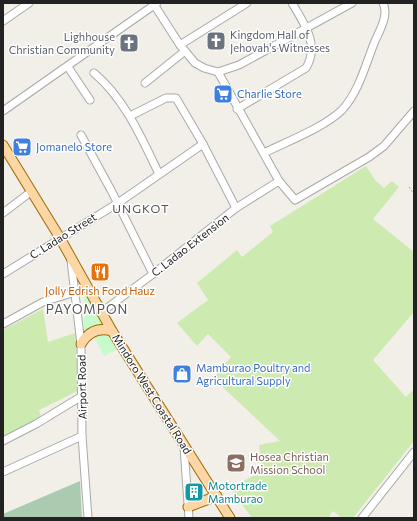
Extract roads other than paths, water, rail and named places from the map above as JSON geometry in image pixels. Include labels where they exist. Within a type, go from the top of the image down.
[{"type":"main road","name":"Mindoro West Coastal Road","points":[[3,145],[71,256],[103,311],[112,331],[230,518]]},
{"type":"main road","points":[[81,344],[85,337],[95,330],[112,331]]},
{"type":"main road","points":[[188,507],[217,496]]},
{"type":"street","points":[[3,21],[29,3]]},
{"type":"street","points":[[180,45],[247,3]]},
{"type":"street","points":[[237,109],[306,68],[312,54],[311,42],[307,28],[292,3]]},
{"type":"street","points":[[3,111],[68,67],[155,4],[180,45],[195,63],[204,68],[218,72],[239,65],[352,3]]},
{"type":"street","points":[[264,153],[327,120],[342,110],[350,98],[358,81],[384,20],[386,7],[383,3]]},
{"type":"street","points":[[145,83],[186,52]]},
{"type":"street","points":[[68,67],[90,100]]},
{"type":"street","points":[[218,72],[237,109],[279,181],[295,200],[369,157],[384,146],[414,111]]},
{"type":"street","points":[[94,73],[111,91],[130,116],[159,174]]},
{"type":"street","points":[[130,116],[166,98],[176,98],[203,144],[236,208]]},
{"type":"street","points":[[81,135],[118,203],[153,274]]},
{"type":"street","name":"C. Ladao Street","points":[[3,274],[118,203],[203,144]]},
{"type":"street","name":"C. Ladao Extension","points":[[103,311],[153,274],[236,208],[279,181]]},
{"type":"street","points":[[3,213],[32,191]]},
{"type":"street","name":"Airport Road","points":[[71,256],[81,344],[82,436],[88,518]]},
{"type":"street","points":[[3,324],[44,302],[75,292]]},
{"type":"street","points":[[3,441],[36,424],[82,396]]},
{"type":"street","points":[[3,472],[82,436]]},
{"type":"street","points":[[184,447],[188,518]]},
{"type":"street","points":[[362,518],[414,452]]},
{"type":"place","name":"Kingdom Hall of Jehovah's Witnesses","points":[[216,41]]},
{"type":"place","name":"Lighhouse Christian Community","points":[[129,43]]},
{"type":"place","name":"Charlie Store","points":[[223,94]]},
{"type":"place","name":"Jomanelo Store","points":[[22,147]]},
{"type":"place","name":"Jolly Edrish Food Hauz","points":[[100,272]]},
{"type":"place","name":"Mamburao Poultry and Agricultural Supply","points":[[182,374]]},
{"type":"place","name":"Hosea Christian Mission School","points":[[236,463]]},
{"type":"place","name":"Motortrade Mamburao","points":[[194,492]]},
{"type":"district","name":"UNGKOT","points":[[141,209]]},
{"type":"district","name":"PAYOMPON","points":[[87,309]]}]
